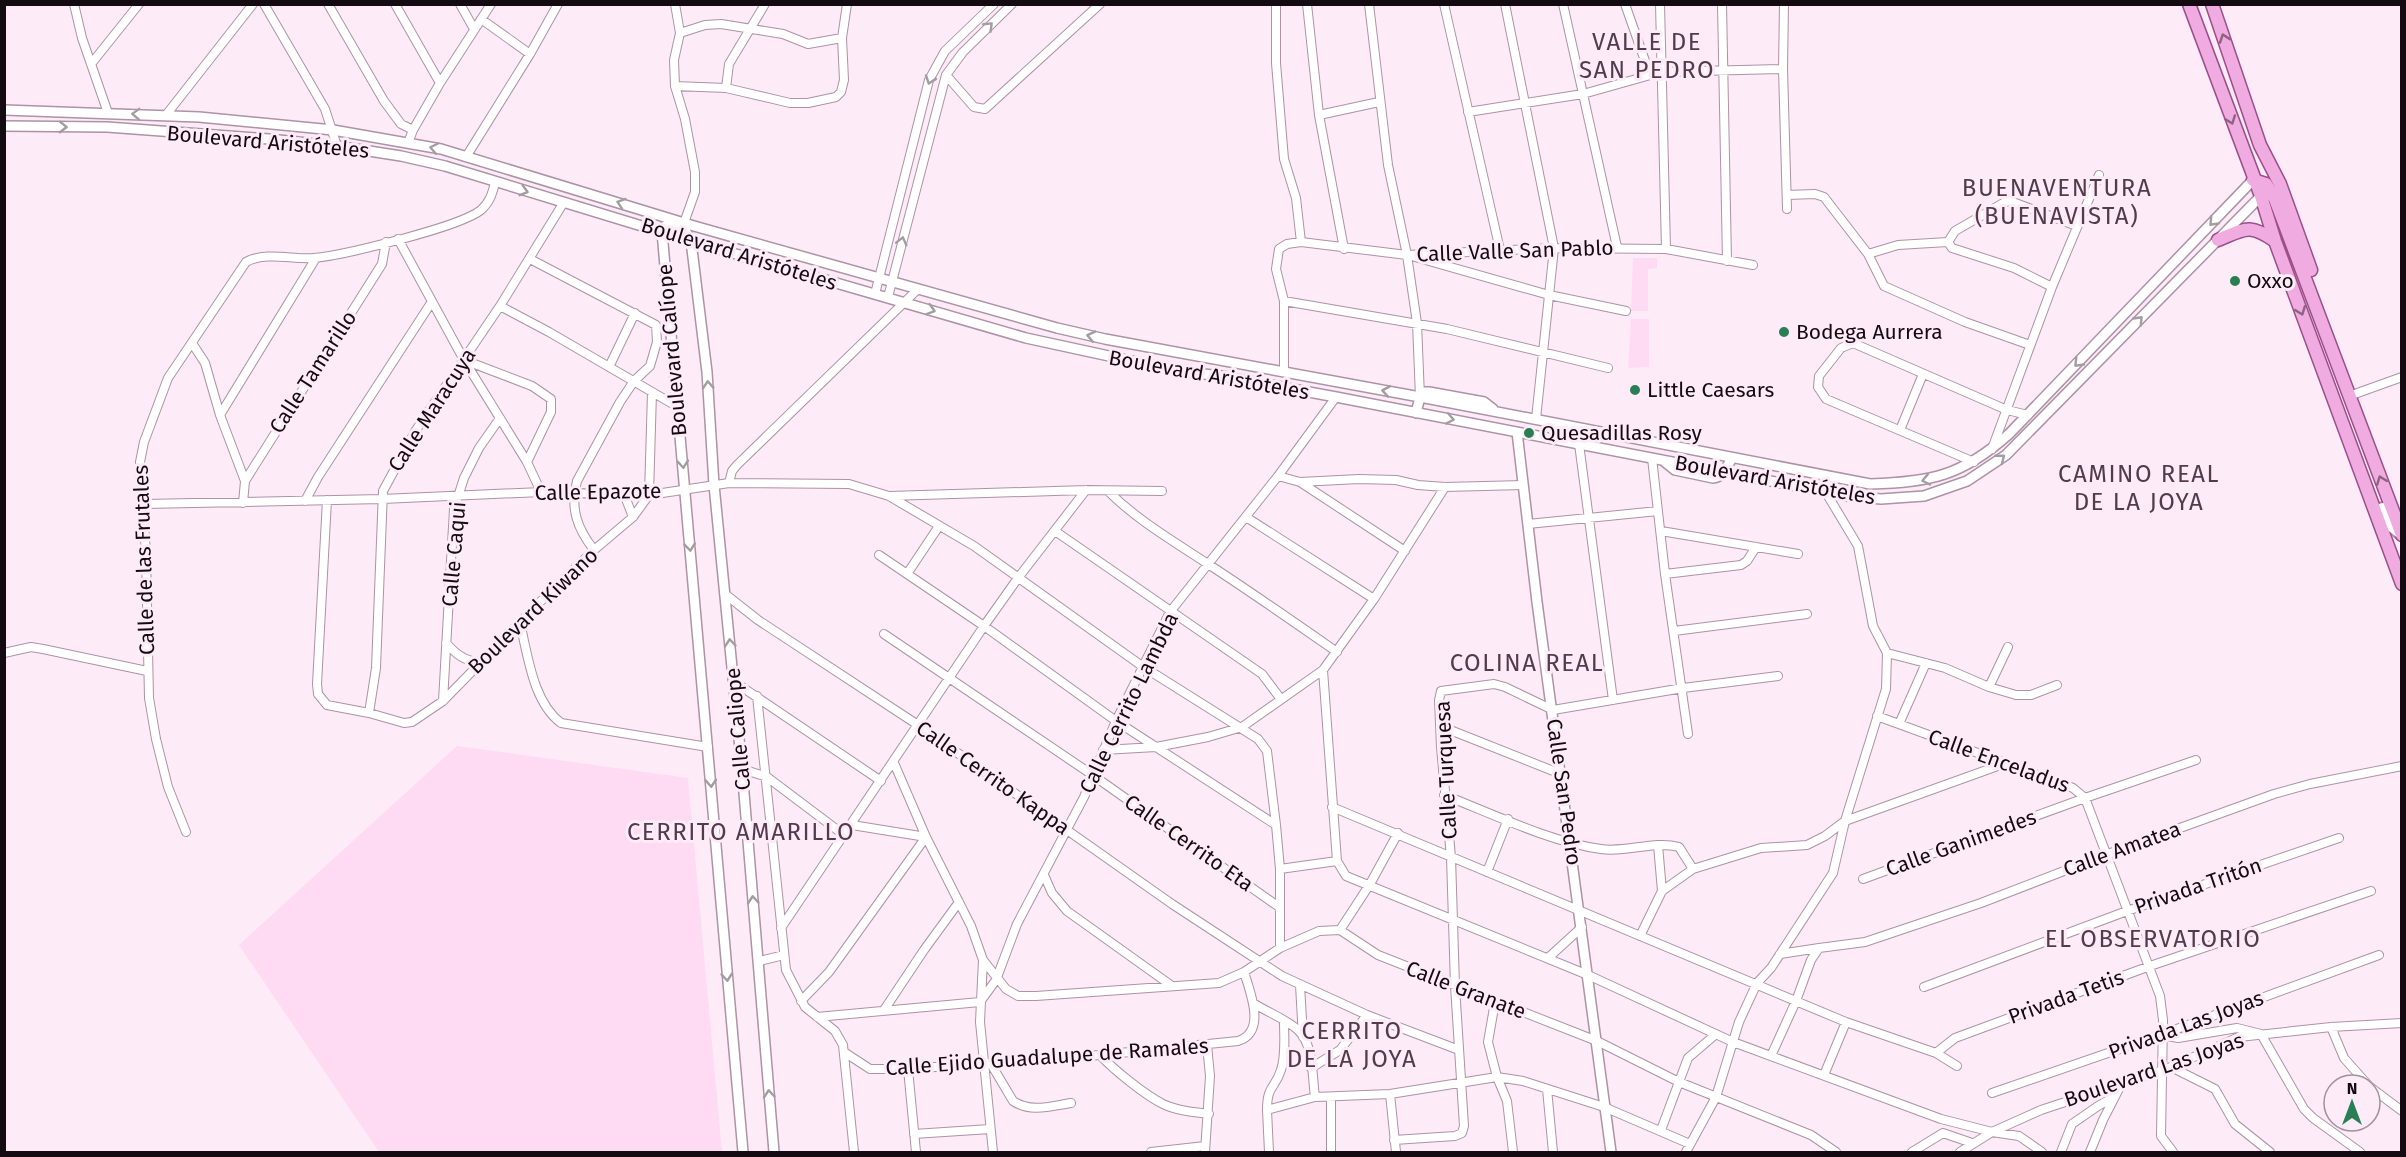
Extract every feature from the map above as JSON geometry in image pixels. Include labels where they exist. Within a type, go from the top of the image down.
[{"type":"main road","points":[[2189,4],[2402,584]]},
{"type":"main road","points":[[2212,4],[2260,145],[2266,184],[2275,199],[2402,535]]},
{"type":"main road","points":[[2260,145],[2280,184],[2315,280],[2323,324]]},
{"type":"main road","points":[[2253,180],[2266,184]]},
{"type":"main road","name":"Boulevard Aristóteles","points":[[2261,196],[2266,184]]},
{"type":"main road","points":[[2218,240],[2240,230],[2252,229],[2263,232],[2275,242]]},
{"type":"main road","points":[[2376,514],[2376,510],[2383,508],[2392,527],[2402,535]]},
{"type":"street","points":[[74,4],[108,113]]},
{"type":"street","points":[[91,64],[139,4]]},
{"type":"street","points":[[166,115],[253,4]]},
{"type":"street","points":[[264,4],[325,109],[337,146]]},
{"type":"street","points":[[328,4],[384,101],[401,124],[413,130]]},
{"type":"street","points":[[395,4],[440,83]]},
{"type":"street","points":[[460,4],[474,29]]},
{"type":"street","points":[[408,143],[440,83],[491,4]]},
{"type":"street","points":[[466,157],[558,4]]},
{"type":"street","points":[[662,232],[665,226],[685,224],[695,192],[695,172],[675,86],[674,60],[680,33],[675,4]]},
{"type":"street","points":[[726,88],[729,64],[765,4]]},
{"type":"street","points":[[675,86],[726,88],[790,103],[808,103],[836,98],[841,92],[844,80],[842,38],[847,4]]},
{"type":"street","points":[[875,294],[929,80],[939,60],[954,41],[994,4]]},
{"type":"street","points":[[888,297],[945,75],[963,52],[1012,4]]},
{"type":"street","points":[[945,75],[974,107],[985,109],[1100,4]]},
{"type":"street","points":[[1276,4],[1276,63],[1284,159],[1296,198],[1301,242]]},
{"type":"street","points":[[1307,4],[1319,115],[1344,249]]},
{"type":"street","points":[[1369,4],[1388,165],[1407,255],[1417,323],[1420,396],[1416,413]]},
{"type":"street","points":[[1444,4],[1500,250]]},
{"type":"street","points":[[1505,4],[1554,248],[1536,419]]},
{"type":"street","points":[[1563,4],[1617,247]]},
{"type":"street","points":[[1625,4],[1650,75]]},
{"type":"street","points":[[1660,4],[1666,249]]},
{"type":"street","points":[[1722,4],[1727,261]]},
{"type":"street","points":[[1784,4],[1783,69],[1787,208]]},
{"type":"street","points":[[481,19],[530,54]]},
{"type":"street","points":[[680,33],[705,25],[721,24],[783,34],[808,44],[842,38]]},
{"type":"street","points":[[954,41],[963,52]]},
{"type":"street","points":[[1468,112],[1582,94],[1661,72],[1783,69]]},
{"type":"street","points":[[1319,115],[1379,102]]},
{"type":"street","name":"Boulevard Aristóteles","points":[[4,110],[166,115],[333,130],[408,143],[466,157],[685,224],[917,290],[1105,339],[1420,396],[1870,484],[1923,481],[1951,473],[1974,462],[1991,450],[2028,415],[2253,180]]},
{"type":"street","name":"Boulevard Aristóteles","points":[[4,126],[107,127],[337,146],[401,156],[445,166],[692,242],[1026,338],[1103,356],[1865,498],[1909,498],[1938,492],[1981,473],[2016,446],[2261,196]]},
{"type":"street","points":[[1991,450],[2052,287],[2099,175]]},
{"type":"street","name":"Calle de las Frutales","points":[[186,832],[168,787],[156,739],[147,671],[144,504],[140,462],[144,442],[168,378],[246,262],[260,257],[316,258],[454,223],[480,210],[490,200],[495,183]]},
{"type":"street","points":[[1787,195],[1815,194],[1824,197],[1868,254],[1884,286],[1965,322],[2030,345]]},
{"type":"street","name":"Calle Maracuya","points":[[369,713],[376,668],[382,499],[388,479],[416,430],[500,306],[564,202]]},
{"type":"street","points":[[1948,242],[1955,231],[2005,202],[2026,207],[2078,226]]},
{"type":"street","points":[[610,215],[613,221],[655,236],[663,250]]},
{"type":"street","name":"Boulevard Calíope","points":[[685,224],[685,230],[692,242],[707,372],[714,485]]},
{"type":"street","name":"Boulevard Calíope","points":[[662,232],[685,488]]},
{"type":"street","points":[[398,238],[431,303],[527,462],[541,492]]},
{"type":"street","name":"Calle Tamarillo","points":[[243,503],[245,480],[382,264],[386,242]]},
{"type":"street","name":"Calle Valle San Pablo","points":[[1284,301],[1276,269],[1279,249],[1287,244],[1301,242],[1407,255],[1554,248],[1666,249],[1753,265]]},
{"type":"street","points":[[1868,254],[1898,245],[1948,242]]},
{"type":"street","points":[[1948,242],[1952,248],[2014,268],[2052,287]]},
{"type":"street","points":[[1407,255],[1549,295],[1626,311]]},
{"type":"street","points":[[220,415],[316,258]]},
{"type":"street","points":[[530,259],[656,325],[670,329]]},
{"type":"street","points":[[729,483],[732,471],[737,465],[917,290]]},
{"type":"street","points":[[1284,372],[1284,301],[1417,323],[1608,368]]},
{"type":"street","points":[[305,501],[318,477],[431,303]]},
{"type":"street","points":[[500,306],[678,407]]},
{"type":"street","points":[[609,367],[634,313]]},
{"type":"street","points":[[594,550],[580,532],[576,520],[574,492],[616,408],[634,381],[650,366],[657,342],[656,325]]},
{"type":"street","points":[[192,343],[205,363],[220,415],[245,480]]},
{"type":"street","points":[[1974,462],[1826,399],[1818,387],[1819,376],[1841,348],[1853,343],[2007,410],[2028,415]]},
{"type":"street","points":[[464,360],[532,386],[551,399],[551,412],[527,462]]},
{"type":"street","points":[[1900,430],[1923,374]]},
{"type":"street","points":[[2349,396],[2402,377]]},
{"type":"street","points":[[649,495],[652,392]]},
{"type":"street","name":"Calle Cerrito Lambda","points":[[980,1002],[996,980],[1017,924],[1094,776],[1116,721],[1170,612],[1278,476],[1336,398]]},
{"type":"street","name":"Calle Caqui","points":[[443,701],[453,520],[458,497],[479,448],[500,418]]},
{"type":"street","name":"Calle San Pedro","points":[[1517,432],[1611,1152]]},
{"type":"street","points":[[1579,444],[1612,700]]},
{"type":"street","points":[[1724,473],[1732,458]]},
{"type":"street","points":[[1657,459],[1658,511],[1665,574],[1688,734]]},
{"type":"street","points":[[1278,476],[1300,482],[1405,551]]},
{"type":"street","points":[[1300,482],[1359,478],[1396,480],[1418,485],[1445,487],[1523,486]]},
{"type":"street","name":"Calle Epazote","points":[[144,504],[327,501],[541,492],[649,495],[729,483],[849,484],[888,496],[1086,490],[1162,491]]},
{"type":"street","name":"Calle Caliope","points":[[714,485],[742,769],[774,1152]]},
{"type":"street","points":[[1103,750],[1156,747],[1208,737],[1242,727],[1280,698],[1323,670],[1374,599],[1445,487]]},
{"type":"street","name":"Calle Caliope","points":[[685,488],[743,1152]]},
{"type":"street","points":[[781,928],[984,626],[1086,490]]},
{"type":"street","points":[[1108,491],[1172,542],[1337,652]]},
{"type":"street","points":[[1686,1152],[1716,1097],[1739,1022],[1757,983],[1780,954],[1833,873],[1845,821],[1886,689],[1887,653],[1873,626],[1857,546],[1825,491]]},
{"type":"street","points":[[624,494],[633,517]]},
{"type":"street","name":"Boulevard Kiwano","points":[[369,713],[395,721],[412,722],[443,701],[479,662],[594,550],[633,517],[649,495]]},
{"type":"street","points":[[888,496],[939,526],[1018,578],[1142,666],[1258,739],[1267,751],[1276,825],[1280,869],[1280,948]]},
{"type":"street","points":[[327,501],[318,694],[327,705],[369,713]]},
{"type":"street","points":[[1528,524],[1658,511]]},
{"type":"street","points":[[1246,517],[1374,599]]},
{"type":"street","points":[[907,574],[939,526]]},
{"type":"street","points":[[1056,531],[1262,674],[1280,698]]},
{"type":"street","points":[[1661,531],[1798,554]]},
{"type":"street","points":[[1665,574],[1741,565],[1751,557],[1756,547]]},
{"type":"street","points":[[879,555],[984,626],[1116,721],[1276,825]]},
{"type":"street","name":"Calle Cerrito Kappa","points":[[725,594],[758,620],[835,668],[1172,904],[1260,962],[1300,985],[1367,1015],[1459,1050]]},
{"type":"street","points":[[1674,631],[1807,614]]},
{"type":"street","points":[[520,623],[542,700],[551,715],[561,723],[708,747]]},
{"type":"street","name":"Calle Cerrito Eta","points":[[884,634],[1094,776],[1279,907]]},
{"type":"street","points":[[446,643],[461,658],[479,662]]},
{"type":"street","points":[[4,653],[31,647],[147,671]]},
{"type":"street","points":[[1989,687],[2008,647]]},
{"type":"street","points":[[1887,653],[1956,672],[1989,687],[2024,696],[2039,693],[2057,685]]},
{"type":"street","points":[[1899,724],[1926,663]]},
{"type":"street","points":[[1323,670],[1337,861],[1346,876],[1588,975],[1733,1042],[1875,1096],[1955,1122],[1992,1132],[2019,1136],[2042,1152]]},
{"type":"street","points":[[1553,710],[1683,688],[1778,676]]},
{"type":"street","points":[[734,681],[881,782]]},
{"type":"street","name":"Calle Turquesa","points":[[1394,1140],[1459,1135],[1464,1126],[1455,986],[1455,920],[1440,726],[1441,691],[1494,684],[1553,710]]},
{"type":"street","points":[[757,696],[786,970],[809,1012],[835,1031],[840,1038],[844,1052],[854,1152]]},
{"type":"street","name":"Calle Enceladus","points":[[1878,716],[2073,788],[2085,798],[2108,854],[2162,1003],[2161,1136],[2170,1149]]},
{"type":"street","points":[[1440,726],[1561,774]]},
{"type":"street","name":"Calle Ganimedes","points":[[1863,879],[2196,760]]},
{"type":"street","points":[[894,763],[926,837],[971,926],[983,960],[996,980],[1012,992],[1027,996],[1219,982],[1244,972],[1280,948],[1319,931],[1340,930],[1370,884],[1398,833]]},
{"type":"street","points":[[1641,936],[1662,891],[1692,869],[1761,848],[1807,845],[1825,836],[1845,821],[2006,763]]},
{"type":"street","name":"Calle Amatea","points":[[1780,954],[1865,942],[1981,903],[2108,854],[2292,789],[2402,766]]},
{"type":"street","points":[[742,769],[767,777],[844,835]]},
{"type":"street","points":[[1444,795],[1570,844],[1620,851],[1658,845],[1679,847],[1692,869]]},
{"type":"street","points":[[1332,807],[1846,1022],[1936,1053],[1957,1066]]},
{"type":"street","points":[[1487,872],[1508,819]]},
{"type":"street","points":[[852,825],[926,837]]},
{"type":"street","points":[[801,1001],[829,972],[926,837]]},
{"type":"street","name":"Privada Tritón","points":[[1924,987],[2127,911],[2339,838]]},
{"type":"street","points":[[1658,845],[1662,891]]},
{"type":"street","points":[[1280,869],[1337,861]]},
{"type":"street","points":[[1044,875],[1052,893],[1067,911],[1172,986]]},
{"type":"street","name":"Privada Tetis","points":[[1936,1053],[1955,1038],[2150,966],[2371,891]]},
{"type":"street","points":[[884,1010],[959,902]]},
{"type":"street","points":[[1548,958],[1582,927]]},
{"type":"street","name":"Calle Granate","points":[[1340,930],[1378,955],[1597,1041],[1679,1082],[1811,1135],[1836,1152]]},
{"type":"street","points":[[1771,1056],[1796,1001],[1811,960],[1819,948]]},
{"type":"street","points":[[759,961],[784,955]]},
{"type":"street","name":"Privada Las Joyas","points":[[1992,1093],[2163,1034],[2379,955]]},
{"type":"street","points":[[983,960],[980,1022],[988,1064],[993,1152]]},
{"type":"street","points":[[1244,972],[1253,1004],[1284,1021],[1303,1036]]},
{"type":"street","points":[[1300,985],[1303,1036],[1315,1097]]},
{"type":"street","points":[[817,1017],[980,1002]]},
{"type":"street","points":[[1495,1002],[1488,1042],[1497,1077],[1507,1101],[1513,1152]]},
{"type":"street","name":"Calle Ejido Guadalupe de Ramales","points":[[844,1052],[870,1069],[908,1069],[1207,1045],[1245,1039],[1254,1026],[1253,1004]]},
{"type":"street","points":[[1311,1068],[1340,1050],[1367,1015]]},
{"type":"street","points":[[1269,1152],[1267,1110],[1269,1089],[1281,1070],[1284,1021]]},
{"type":"street","points":[[1824,1075],[1846,1022]]},
{"type":"street","name":"Boulevard Las Joyas","points":[[1960,1152],[1992,1132],[2055,1104],[2171,1067],[2239,1036],[2331,1027],[2400,1025]]},
{"type":"street","points":[[2331,1027],[2344,1058],[2357,1073]]},
{"type":"street","points":[[2163,1034],[2178,1038],[2237,1028],[2261,1034],[2304,1108],[2313,1118],[2360,1152]]},
{"type":"street","points":[[1661,1130],[1688,1058],[1716,1034]]},
{"type":"street","points":[[1151,1152],[1205,1149],[1210,1076],[1207,1045]]},
{"type":"street","points":[[1100,1055],[1116,1072],[1162,1104],[1181,1110],[1209,1114]]},
{"type":"street","points":[[988,1064],[1013,1101],[1018,1104],[1034,1108],[1071,1103]]},
{"type":"street","points":[[2171,1067],[2215,1089],[2235,1124],[2270,1152]]},
{"type":"street","points":[[908,1069],[916,1152]]},
{"type":"street","points":[[2146,1075],[2162,1087]]},
{"type":"street","points":[[1267,1110],[1315,1097],[1390,1094],[1497,1077],[1513,1078],[1604,1107],[1690,1144]]},
{"type":"street","points":[[2090,1152],[2122,1083]]},
{"type":"street","points":[[1547,1089],[1553,1152]]},
{"type":"street","points":[[1390,1094],[1396,1152]]},
{"type":"street","points":[[2382,1096],[2402,1111]]},
{"type":"street","points":[[1331,1097],[1331,1152]]},
{"type":"street","points":[[2061,1152],[2072,1124],[2115,1097]]},
{"type":"street","points":[[1912,1152],[1943,1133],[1955,1122]]},
{"type":"street","points":[[914,1134],[990,1129]]},
{"type":"street","points":[[1943,1133],[1972,1143]]},
{"type":"shaded area","points":[[1633,258],[1657,258],[1657,268],[1648,269],[1648,311],[1631,311]]},
{"type":"shaded area","points":[[1631,319],[1649,319],[1649,367],[1628,368]]},
{"type":"shaded area","points":[[457,746],[688,778],[722,1152],[379,1152],[239,945]]},
{"type":"place","name":"Oxxo","points":[[2235,281]]},
{"type":"place","name":"Bodega Aurrera","points":[[1784,332]]},
{"type":"place","name":"Little Caesars","points":[[1635,390]]},
{"type":"place","name":"Quesadillas Rosy","points":[[1529,433]]},
{"type":"district","name":"VALLE DE SAN PEDRO","points":[[1647,56]]},
{"type":"district","name":"BUENAVENTURA (BUENAVISTA)","points":[[2057,202]]},
{"type":"district","name":"CAMINO REAL DE LA JOYA","points":[[2139,488]]},
{"type":"district","name":"COLINA REAL","points":[[1527,663]]},
{"type":"district","name":"CERRITO AMARILLO","points":[[741,832]]},
{"type":"district","name":"EL OBSERVATORIO","points":[[2153,939]]},
{"type":"district","name":"CERRITO DE LA JOYA","points":[[1352,1045]]}]
